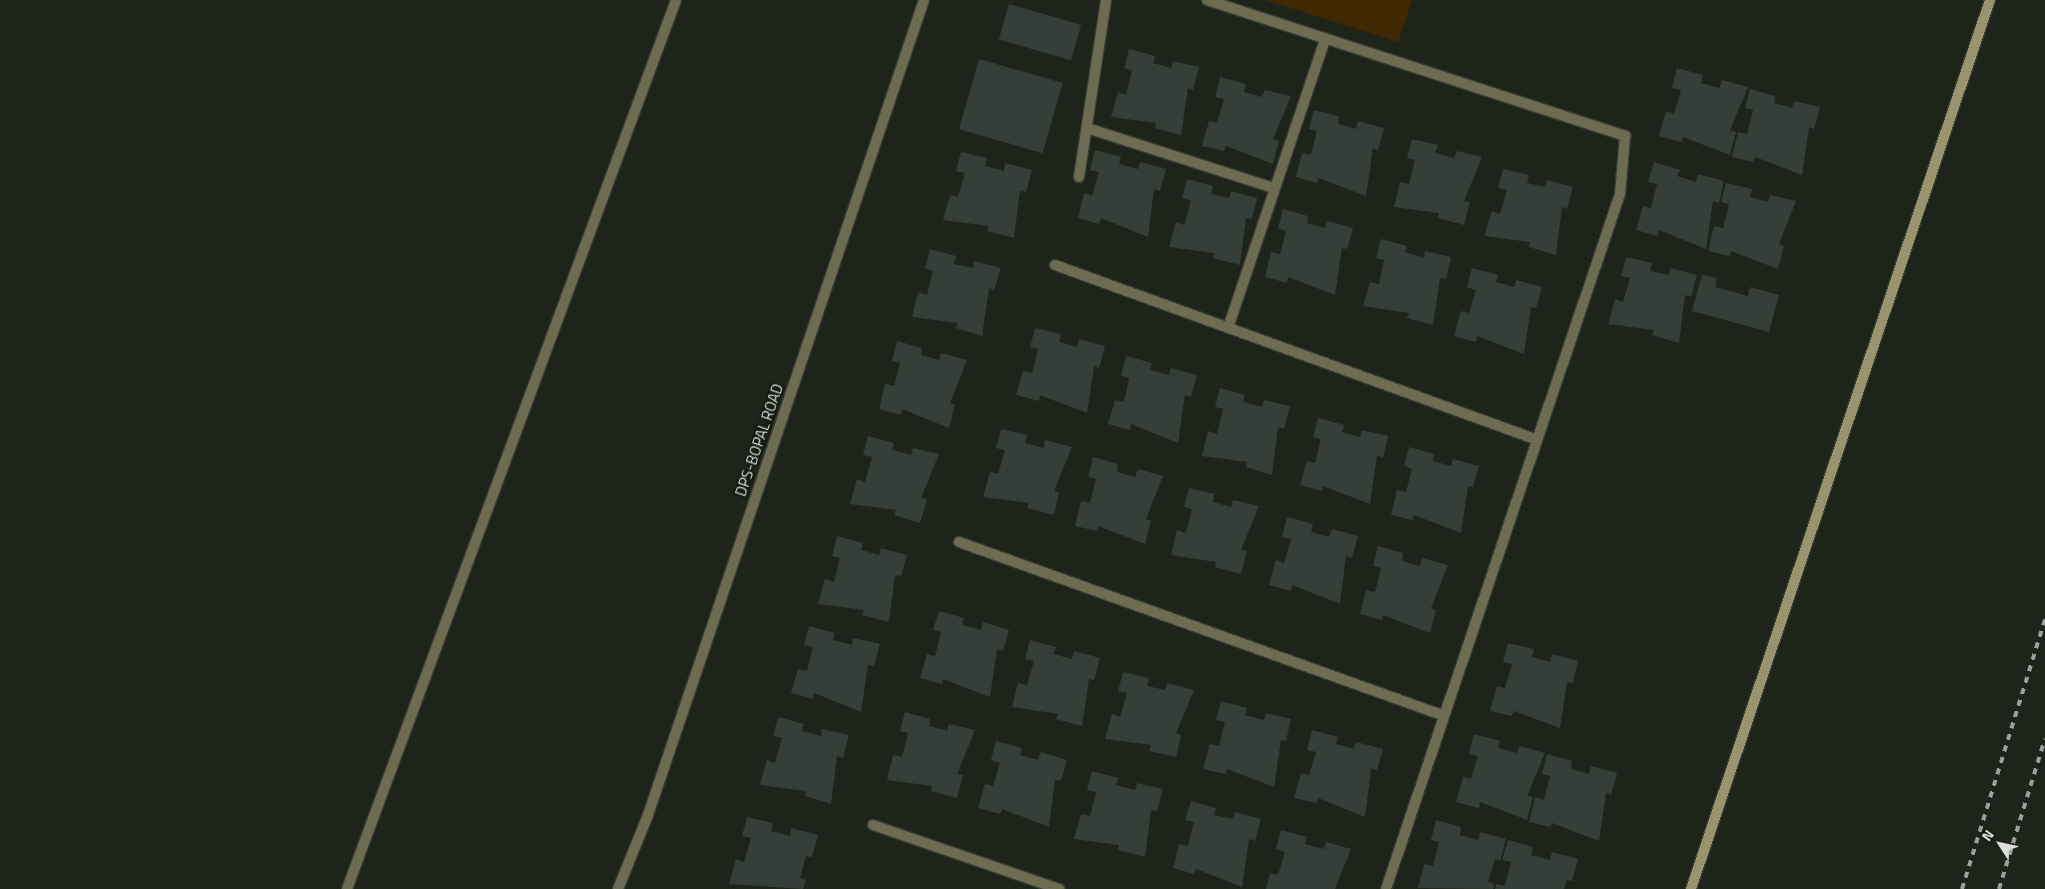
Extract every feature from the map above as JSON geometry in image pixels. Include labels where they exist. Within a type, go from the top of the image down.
[{"type":"street","points":[[346,889],[676,0]]},
{"type":"street","name":"DPS-BOPAL ROAD","points":[[618,889],[648,815],[924,0]]},
{"type":"street","points":[[1079,177],[1106,0]]},
{"type":"street","points":[[1207,0],[1625,136],[1620,194],[1442,715],[1386,889]]},
{"type":"street","points":[[1691,889],[1990,0]]},
{"type":"street","points":[[1228,328],[1325,39]]},
{"type":"street","points":[[1087,128],[1274,188]]},
{"type":"street","points":[[1055,265],[1535,439]]},
{"type":"street","points":[[959,542],[1442,715]]},
{"type":"street","points":[[874,825],[1060,889]]},
{"type":"shaded area","points":[[1265,0],[1412,0],[1398,42]]},
{"type":"building","points":[[1009,4],[1081,25],[1071,60],[999,40]]},
{"type":"building","points":[[1129,49],[1155,56],[1153,63],[1171,68],[1173,61],[1199,67],[1193,90],[1188,88],[1181,135],[1155,128],[1156,123],[1111,117],[1118,92],[1126,95],[1132,70],[1124,68]]},
{"type":"building","points":[[979,59],[1063,83],[1043,153],[959,129]]},
{"type":"building","points":[[1677,68],[1703,75],[1701,83],[1719,88],[1722,80],[1748,87],[1730,130],[1736,132],[1730,155],[1683,137],[1681,142],[1659,136],[1666,111],[1674,114],[1681,90],[1672,88]]},
{"type":"building","points":[[1220,77],[1246,84],[1244,92],[1262,97],[1265,90],[1291,96],[1273,139],[1279,141],[1273,164],[1226,146],[1224,151],[1202,146],[1209,121],[1217,123],[1224,99],[1215,97]]},
{"type":"building","points":[[1750,89],[1775,96],[1774,103],[1792,108],[1794,101],[1820,107],[1814,129],[1809,127],[1802,175],[1755,157],[1753,162],[1732,157],[1738,132],[1747,134],[1753,110],[1745,108]]},
{"type":"building","points":[[1314,110],[1339,116],[1338,124],[1356,129],[1358,121],[1384,128],[1378,150],[1373,148],[1366,196],[1319,178],[1317,183],[1296,177],[1302,153],[1311,155],[1317,131],[1309,129]]},
{"type":"building","points":[[1412,139],[1438,145],[1435,153],[1454,158],[1457,151],[1482,157],[1464,201],[1470,202],[1464,225],[1438,218],[1439,213],[1394,207],[1400,182],[1409,184],[1415,160],[1407,158]]},
{"type":"building","points":[[1095,150],[1121,157],[1119,164],[1138,169],[1140,162],[1166,169],[1160,191],[1154,189],[1148,237],[1101,218],[1099,224],[1078,218],[1084,193],[1092,196],[1099,172],[1090,170]]},
{"type":"building","points":[[961,152],[987,158],[985,166],[1004,171],[1005,163],[1032,170],[1026,192],[1020,191],[1014,238],[987,231],[989,226],[943,220],[950,195],[958,197],[965,173],[956,171]]},
{"type":"building","points":[[1654,162],[1680,170],[1677,176],[1696,182],[1698,174],[1724,181],[1719,203],[1713,201],[1706,249],[1659,230],[1658,236],[1636,230],[1643,206],[1651,208],[1657,184],[1648,182]]},
{"type":"building","points":[[1503,169],[1529,175],[1527,183],[1545,187],[1547,180],[1573,187],[1567,209],[1562,207],[1556,255],[1529,247],[1530,242],[1484,236],[1492,211],[1500,214],[1507,190],[1498,188]]},
{"type":"building","points":[[1187,179],[1213,186],[1211,194],[1229,198],[1231,191],[1257,198],[1252,219],[1246,218],[1240,265],[1213,258],[1214,253],[1169,247],[1176,222],[1184,225],[1191,201],[1182,198]]},
{"type":"building","points":[[1726,183],[1752,189],[1750,197],[1768,202],[1770,195],[1796,201],[1779,244],[1784,246],[1778,269],[1731,251],[1730,256],[1708,251],[1714,226],[1723,228],[1729,204],[1721,202]]},
{"type":"building","points":[[1283,209],[1308,216],[1307,223],[1325,228],[1327,221],[1353,228],[1347,249],[1342,248],[1335,295],[1288,277],[1287,283],[1265,277],[1271,252],[1280,254],[1286,231],[1278,228]]},
{"type":"building","points":[[1381,239],[1407,246],[1405,252],[1424,258],[1425,251],[1451,257],[1446,279],[1440,278],[1433,325],[1407,318],[1409,313],[1363,306],[1370,282],[1379,284],[1384,260],[1376,258]]},
{"type":"building","points":[[930,249],[956,256],[954,264],[973,268],[974,261],[1001,268],[994,290],[989,288],[982,336],[956,328],[958,323],[912,317],[918,292],[927,295],[933,271],[925,268]]},
{"type":"building","points":[[1626,257],[1652,263],[1650,271],[1669,275],[1670,268],[1697,275],[1691,297],[1685,295],[1679,343],[1652,335],[1654,330],[1608,324],[1615,299],[1623,302],[1630,278],[1621,276]]},
{"type":"building","points":[[1472,268],[1498,275],[1496,282],[1514,287],[1516,280],[1542,287],[1536,308],[1531,307],[1524,354],[1477,336],[1476,342],[1454,336],[1461,311],[1469,313],[1476,290],[1467,287]]},
{"type":"building","points":[[1702,275],[1717,278],[1715,287],[1748,296],[1750,287],[1779,295],[1769,332],[1692,311]]},
{"type":"building","points":[[1035,328],[1061,334],[1059,342],[1077,347],[1079,339],[1105,346],[1099,368],[1094,366],[1087,413],[1040,395],[1039,401],[1016,395],[1023,371],[1032,373],[1038,349],[1030,347]]},
{"type":"building","points":[[897,341],[922,348],[921,355],[939,360],[941,353],[967,360],[950,403],[955,405],[949,428],[902,409],[901,415],[879,409],[885,384],[894,386],[900,363],[892,361]]},
{"type":"building","points":[[1126,356],[1152,363],[1150,370],[1169,375],[1171,368],[1197,375],[1191,397],[1185,395],[1178,443],[1131,424],[1130,430],[1108,424],[1115,400],[1124,402],[1129,378],[1121,375]]},
{"type":"building","points":[[1220,388],[1245,395],[1243,402],[1262,407],[1264,400],[1290,406],[1284,429],[1278,427],[1272,475],[1246,467],[1247,462],[1202,456],[1208,431],[1217,434],[1223,409],[1215,407]]},
{"type":"building","points":[[1318,418],[1344,425],[1342,432],[1360,437],[1362,430],[1388,436],[1383,458],[1377,456],[1370,504],[1323,486],[1322,491],[1300,485],[1307,461],[1315,463],[1321,439],[1313,437]]},
{"type":"building","points":[[1001,429],[1027,435],[1025,443],[1044,448],[1045,440],[1072,447],[1054,491],[1059,492],[1054,515],[1027,508],[1029,503],[983,497],[990,472],[998,474],[1005,450],[996,448]]},
{"type":"building","points":[[868,436],[894,443],[892,450],[911,455],[913,448],[939,454],[921,498],[927,499],[920,523],[894,515],[896,510],[850,504],[857,479],[865,482],[872,457],[863,455]]},
{"type":"building","points":[[1409,447],[1434,454],[1433,461],[1451,466],[1453,459],[1479,466],[1473,487],[1468,486],[1461,533],[1414,515],[1412,520],[1391,515],[1397,490],[1406,492],[1412,469],[1404,466]]},
{"type":"building","points":[[1093,457],[1118,464],[1117,472],[1135,477],[1138,469],[1163,476],[1146,519],[1151,521],[1145,544],[1098,526],[1097,531],[1075,526],[1081,501],[1090,503],[1096,479],[1088,477]]},
{"type":"building","points":[[1189,488],[1214,494],[1213,502],[1231,507],[1233,500],[1259,506],[1241,550],[1247,551],[1241,574],[1215,567],[1216,562],[1171,555],[1177,530],[1186,533],[1192,509],[1184,507]]},
{"type":"building","points":[[1287,517],[1313,524],[1311,532],[1329,537],[1332,529],[1358,536],[1352,558],[1346,556],[1340,604],[1292,585],[1291,591],[1269,585],[1276,560],[1284,563],[1291,539],[1282,537]]},
{"type":"building","points":[[837,536],[863,543],[861,550],[879,555],[881,548],[907,555],[901,576],[895,575],[889,622],[862,615],[864,610],[818,604],[825,579],[834,582],[840,558],[832,556]]},
{"type":"building","points":[[1378,546],[1403,553],[1402,561],[1420,566],[1422,558],[1448,565],[1431,608],[1436,610],[1430,633],[1383,615],[1382,620],[1360,614],[1366,590],[1375,592],[1381,568],[1373,566]]},
{"type":"building","points":[[939,611],[964,618],[962,625],[981,630],[983,622],[1009,630],[1003,651],[997,650],[990,697],[943,679],[942,684],[920,678],[927,654],[935,656],[941,632],[933,630]]},
{"type":"building","points":[[809,626],[835,633],[833,640],[852,645],[853,638],[880,644],[874,666],[868,665],[861,712],[814,693],[813,699],[791,693],[798,669],[807,671],[813,647],[804,645]]},
{"type":"building","points":[[1030,640],[1056,647],[1053,654],[1072,659],[1074,651],[1100,658],[1094,680],[1089,679],[1082,726],[1056,719],[1058,714],[1012,707],[1018,683],[1027,685],[1034,661],[1025,659]]},
{"type":"building","points":[[1508,643],[1534,649],[1532,657],[1550,662],[1552,654],[1578,661],[1573,683],[1567,682],[1560,728],[1514,711],[1512,716],[1490,711],[1497,686],[1505,688],[1512,664],[1503,662]]},
{"type":"building","points":[[1123,672],[1149,678],[1147,686],[1165,690],[1167,683],[1194,690],[1176,733],[1181,735],[1176,757],[1149,751],[1151,745],[1105,739],[1112,714],[1120,717],[1127,693],[1118,691]]},
{"type":"building","points":[[1221,701],[1247,708],[1245,715],[1264,720],[1266,713],[1291,719],[1286,741],[1281,740],[1274,787],[1227,769],[1225,774],[1203,769],[1210,744],[1219,746],[1225,722],[1216,720]]},
{"type":"building","points":[[905,712],[930,719],[929,726],[947,731],[949,724],[975,730],[957,774],[963,775],[957,798],[931,791],[932,786],[887,780],[893,755],[902,757],[908,733],[900,731]]},
{"type":"building","points":[[778,717],[804,724],[802,731],[821,736],[822,729],[849,735],[843,758],[837,756],[831,804],[805,796],[806,791],[760,785],[767,760],[775,763],[782,738],[773,736]]},
{"type":"building","points":[[1312,730],[1338,737],[1336,744],[1354,749],[1356,742],[1383,749],[1377,770],[1371,769],[1365,817],[1318,798],[1316,803],[1294,798],[1301,773],[1309,775],[1316,752],[1307,750]]},
{"type":"building","points":[[1474,734],[1500,741],[1498,748],[1517,753],[1519,746],[1545,753],[1527,796],[1533,797],[1527,820],[1480,802],[1479,808],[1456,802],[1463,777],[1471,779],[1478,756],[1469,754]]},
{"type":"building","points":[[996,741],[1022,748],[1020,755],[1038,760],[1041,752],[1067,760],[1061,781],[1055,780],[1049,827],[1002,809],[1000,814],[978,808],[985,784],[993,786],[1000,763],[991,760]]},
{"type":"building","points":[[1547,754],[1572,761],[1571,769],[1589,774],[1591,766],[1617,773],[1611,795],[1606,793],[1599,841],[1552,823],[1550,827],[1529,822],[1535,797],[1544,800],[1550,776],[1542,774]]},
{"type":"building","points":[[1092,771],[1118,778],[1116,785],[1135,790],[1137,783],[1163,789],[1157,811],[1151,810],[1145,857],[1118,850],[1119,845],[1074,839],[1081,814],[1090,816],[1096,792],[1087,790]]},
{"type":"building","points":[[1191,801],[1216,808],[1214,815],[1233,819],[1235,812],[1261,819],[1255,841],[1249,839],[1242,887],[1196,869],[1194,874],[1173,868],[1179,844],[1188,846],[1194,822],[1185,820]]},
{"type":"building","points":[[747,817],[773,823],[771,831],[790,836],[791,828],[818,835],[812,857],[806,856],[800,878],[806,880],[803,889],[729,884],[736,859],[744,862],[751,838],[742,836]]},
{"type":"building","points":[[1436,820],[1461,827],[1460,835],[1478,840],[1480,832],[1506,839],[1500,861],[1495,859],[1488,882],[1494,884],[1493,889],[1418,888],[1424,864],[1433,866],[1439,842],[1431,840]]},
{"type":"building","points":[[1281,830],[1307,837],[1305,844],[1324,849],[1326,842],[1351,849],[1335,889],[1266,889],[1270,873],[1278,875],[1285,852],[1276,849]]},
{"type":"building","points":[[1508,840],[1533,847],[1531,855],[1550,860],[1552,852],[1578,859],[1572,881],[1567,880],[1564,889],[1495,889],[1496,884],[1505,886],[1511,862],[1502,860]]},
{"type":"railway","points":[[1962,889],[2045,620]]},
{"type":"railway","points":[[1999,889],[2045,739]]}]
